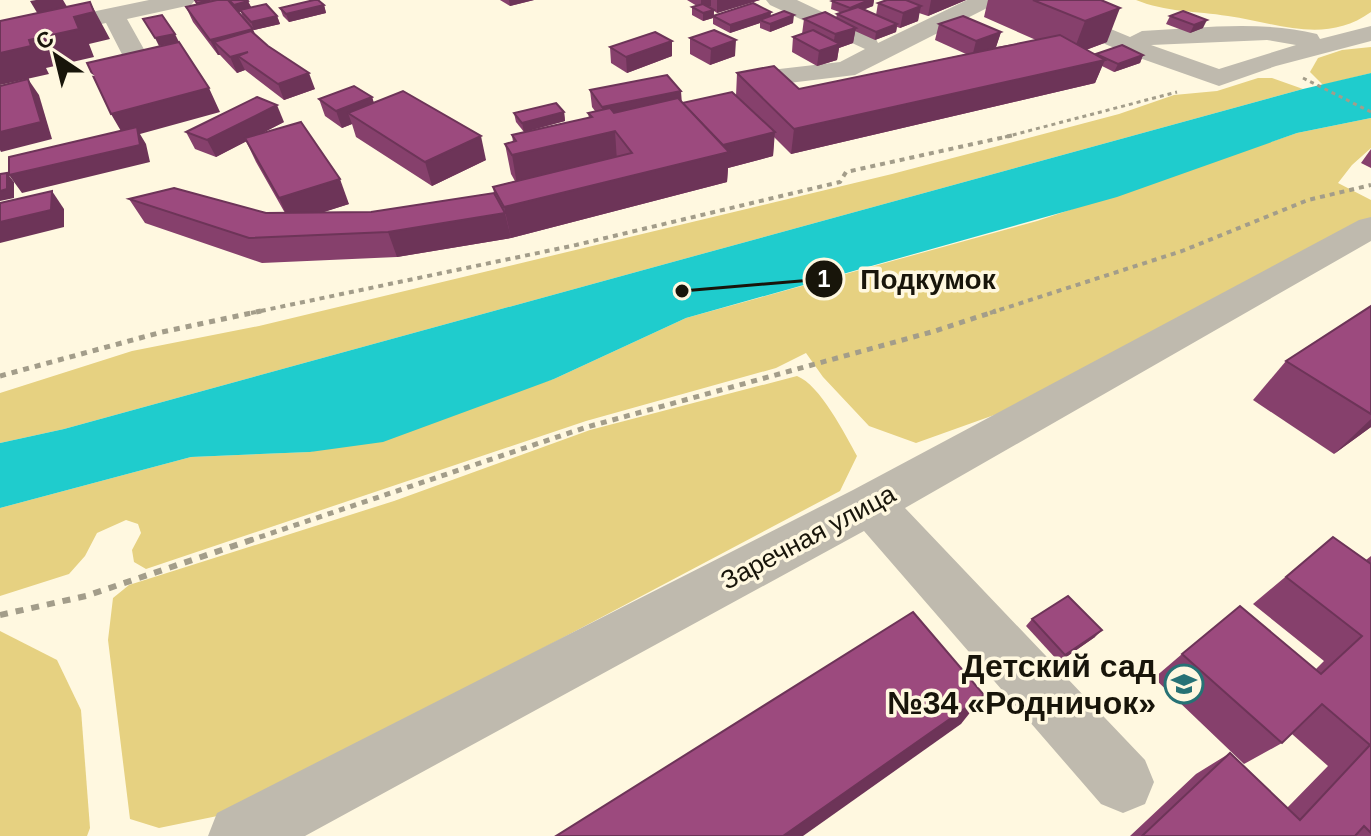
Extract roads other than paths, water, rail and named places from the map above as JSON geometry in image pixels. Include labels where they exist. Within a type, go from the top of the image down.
[{"type":"street","points":[[6,13],[1,38],[183,0]]},
{"type":"street","points":[[778,0],[885,52]]},
{"type":"street","points":[[764,78],[846,69],[985,0]]},
{"type":"street","points":[[1021,0],[1219,78],[1267,60],[1371,33]]},
{"type":"street","points":[[114,16],[137,60]]},
{"type":"street","points":[[1129,45],[1267,33],[1334,43]]},
{"type":"street","name":"Заречная улица","points":[[240,836],[870,504],[1371,227]]},
{"type":"street","points":[[870,504],[1123,782]]},
{"type":"water","points":[[1371,73],[1371,118],[1297,133],[1117,197],[686,318],[554,379],[383,442],[310,452],[191,457],[0,508],[0,443],[64,429],[1303,89]]},
{"type":"place","name":"Подкумок","points":[[682,291]]},
{"type":"place","name":"Детский сад №34 «Родничок»","points":[[1184,684]]}]
